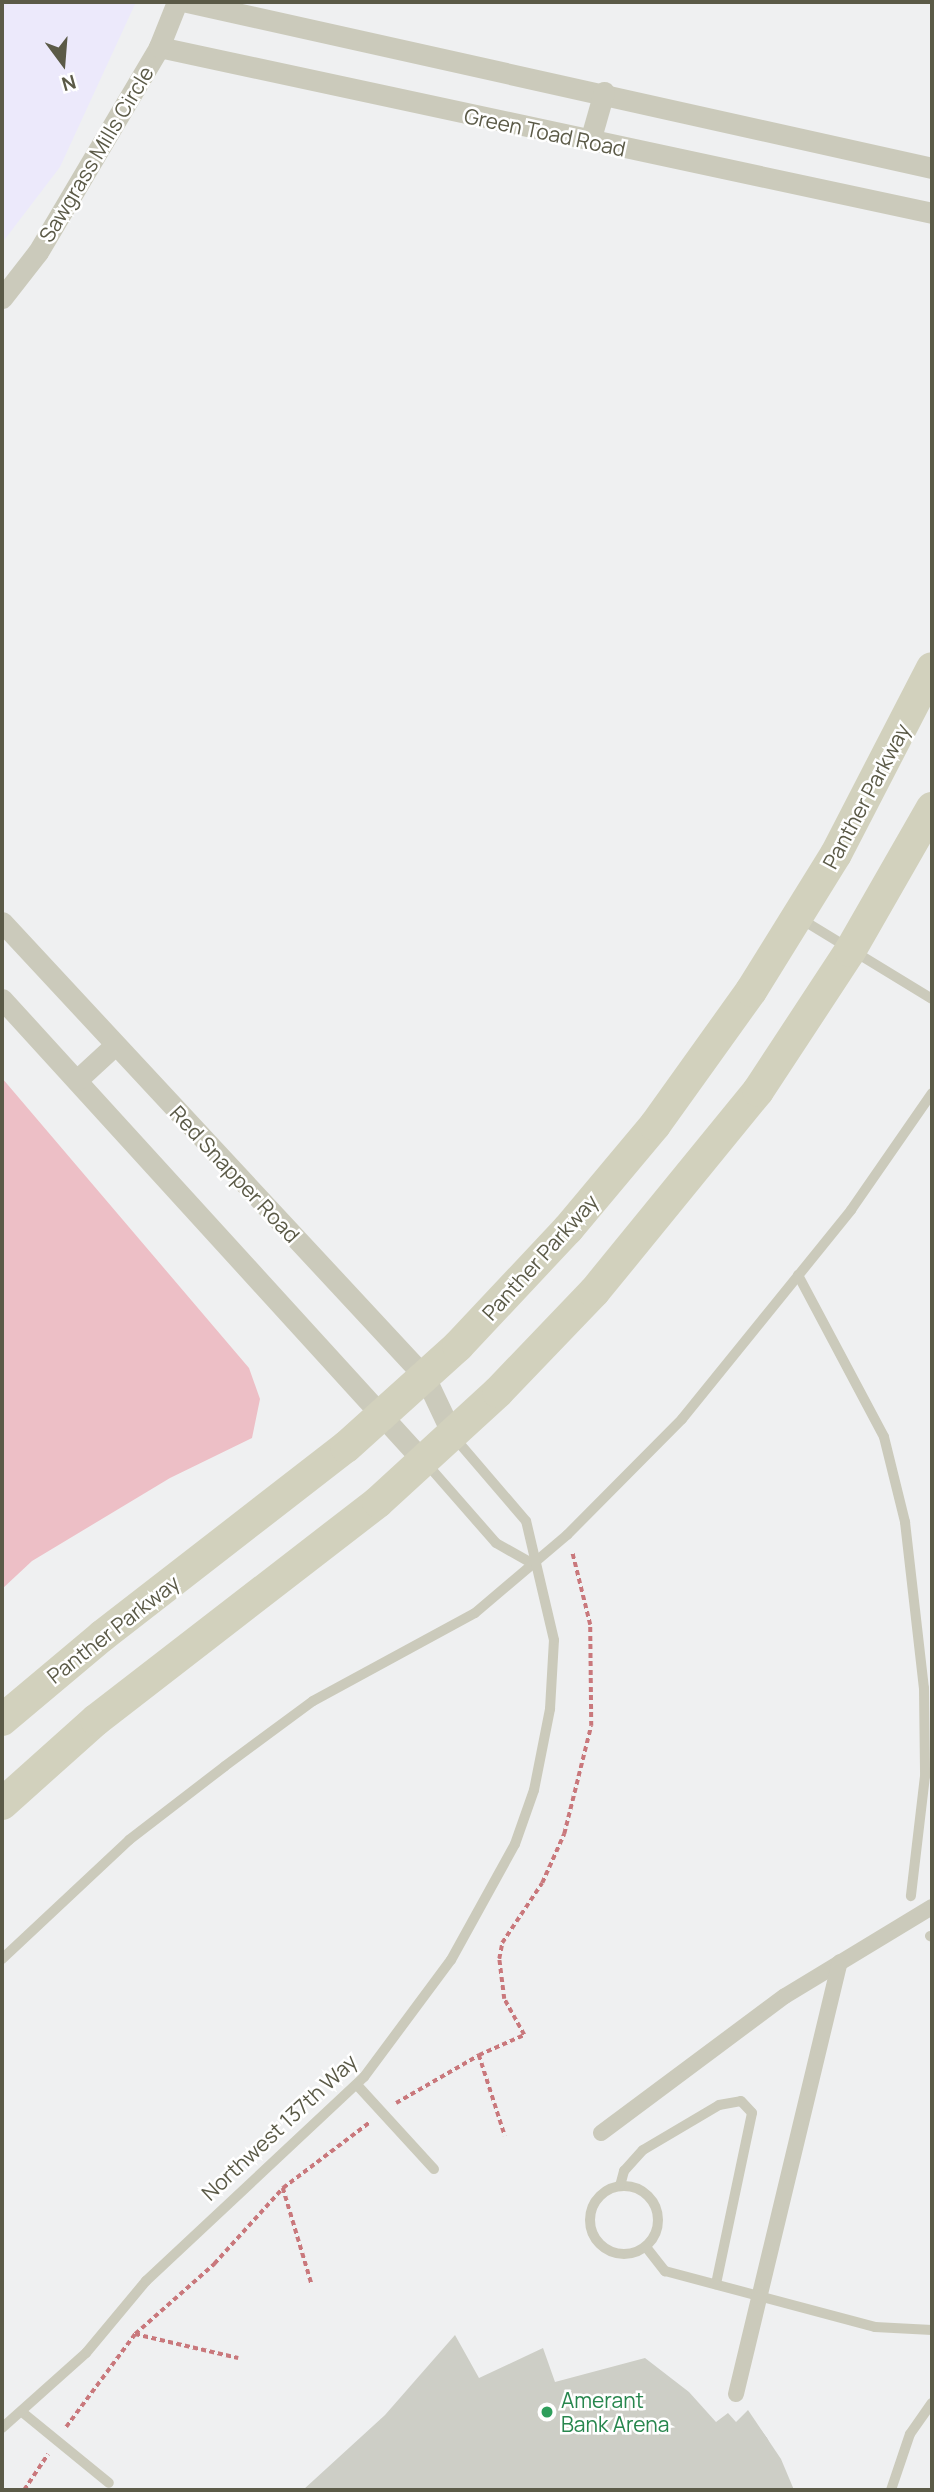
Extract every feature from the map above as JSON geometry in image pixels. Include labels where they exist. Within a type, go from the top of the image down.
[{"type":"main road","name":"Panther Parkway","points":[[2,1720],[136,1609],[302,1484],[425,1377],[531,1270],[655,1125],[730,1022],[798,917],[858,814],[932,668]]},
{"type":"main road","points":[[2,1804],[96,1720],[304,1562],[424,1462],[453,1436],[640,1242],[758,1091],[850,951],[932,808]]},
{"type":"street","name":"Sawgrass Mills Circle","points":[[2,298],[38,252],[159,47],[177,2]]},
{"type":"street","points":[[187,2],[604,92],[932,168]]},
{"type":"street","name":"Green Toad Road","points":[[159,47],[932,213]]},
{"type":"street","points":[[590,141],[604,92]]},
{"type":"street","name":"Red Snapper Road","points":[[2,922],[425,1377],[453,1436]]},
{"type":"street","points":[[2,999],[384,1413],[424,1462]]},
{"type":"street","points":[[77,1080],[115,1045]]},
{"type":"street","points":[[601,2133],[785,1996],[932,1907]]},
{"type":"street","points":[[736,2394],[840,1962]]},
{"type":"lane","points":[[798,917],[932,999]]},
{"type":"lane","points":[[2,1959],[120,1848],[225,1766],[313,1701],[475,1613],[535,1565],[682,1419],[851,1210],[932,1093]]},
{"type":"lane","points":[[799,1275],[884,1437],[905,1522],[924,1715],[925,1776],[911,1896]]},
{"type":"lane","name":"Northwest 137th Way","points":[[2,2428],[86,2353],[146,2281],[357,2085],[451,1960],[515,1844],[534,1790],[550,1709],[554,1640],[526,1521],[453,1436]]},
{"type":"lane","points":[[424,1462],[496,1543],[535,1565]]},
{"type":"lane","points":[[357,2085],[434,2169]]},
{"type":"lane","points":[[620,2186],[624,2171],[643,2150],[719,2105],[741,2101],[752,2113],[716,2284]]},
{"type":"lane","points":[[620,2186],[644,2192],[658,2213],[654,2237],[646,2247],[622,2254],[610,2251],[593,2234],[592,2209],[608,2190],[620,2186]]},
{"type":"lane","points":[[646,2247],[665,2270],[875,2327],[932,2330]]},
{"type":"lane","points":[[891,2490],[911,2434],[932,2403]]},
{"type":"lane","points":[[22,2412],[109,2483]]},
{"type":"path","points":[[24,2490],[135,2334],[214,2264],[283,2188],[382,2112],[479,2055],[524,2035],[504,1999],[499,1959],[502,1943],[542,1883],[564,1834],[591,1726],[590,1625],[567,1535]]},
{"type":"path","points":[[479,2055],[505,2136]]},
{"type":"path","points":[[283,2188],[312,2285]]},
{"type":"path","points":[[135,2334],[238,2358]]},
{"type":"shaded area","points":[[2,2],[136,2],[60,167],[2,243]]},
{"type":"shaded area","points":[[2,1078],[249,1368],[260,1399],[252,1438],[170,1478],[32,1561],[2,1589]]},
{"type":"building","name":"Amerant Bank Arena","points":[[455,2335],[479,2378],[543,2348],[555,2382],[645,2358],[689,2392],[716,2422],[728,2413],[736,2422],[748,2410],[781,2459],[794,2490],[303,2490],[385,2415]]},
{"type":"place","name":"Amerant Bank Arena","points":[[547,2412]]}]
